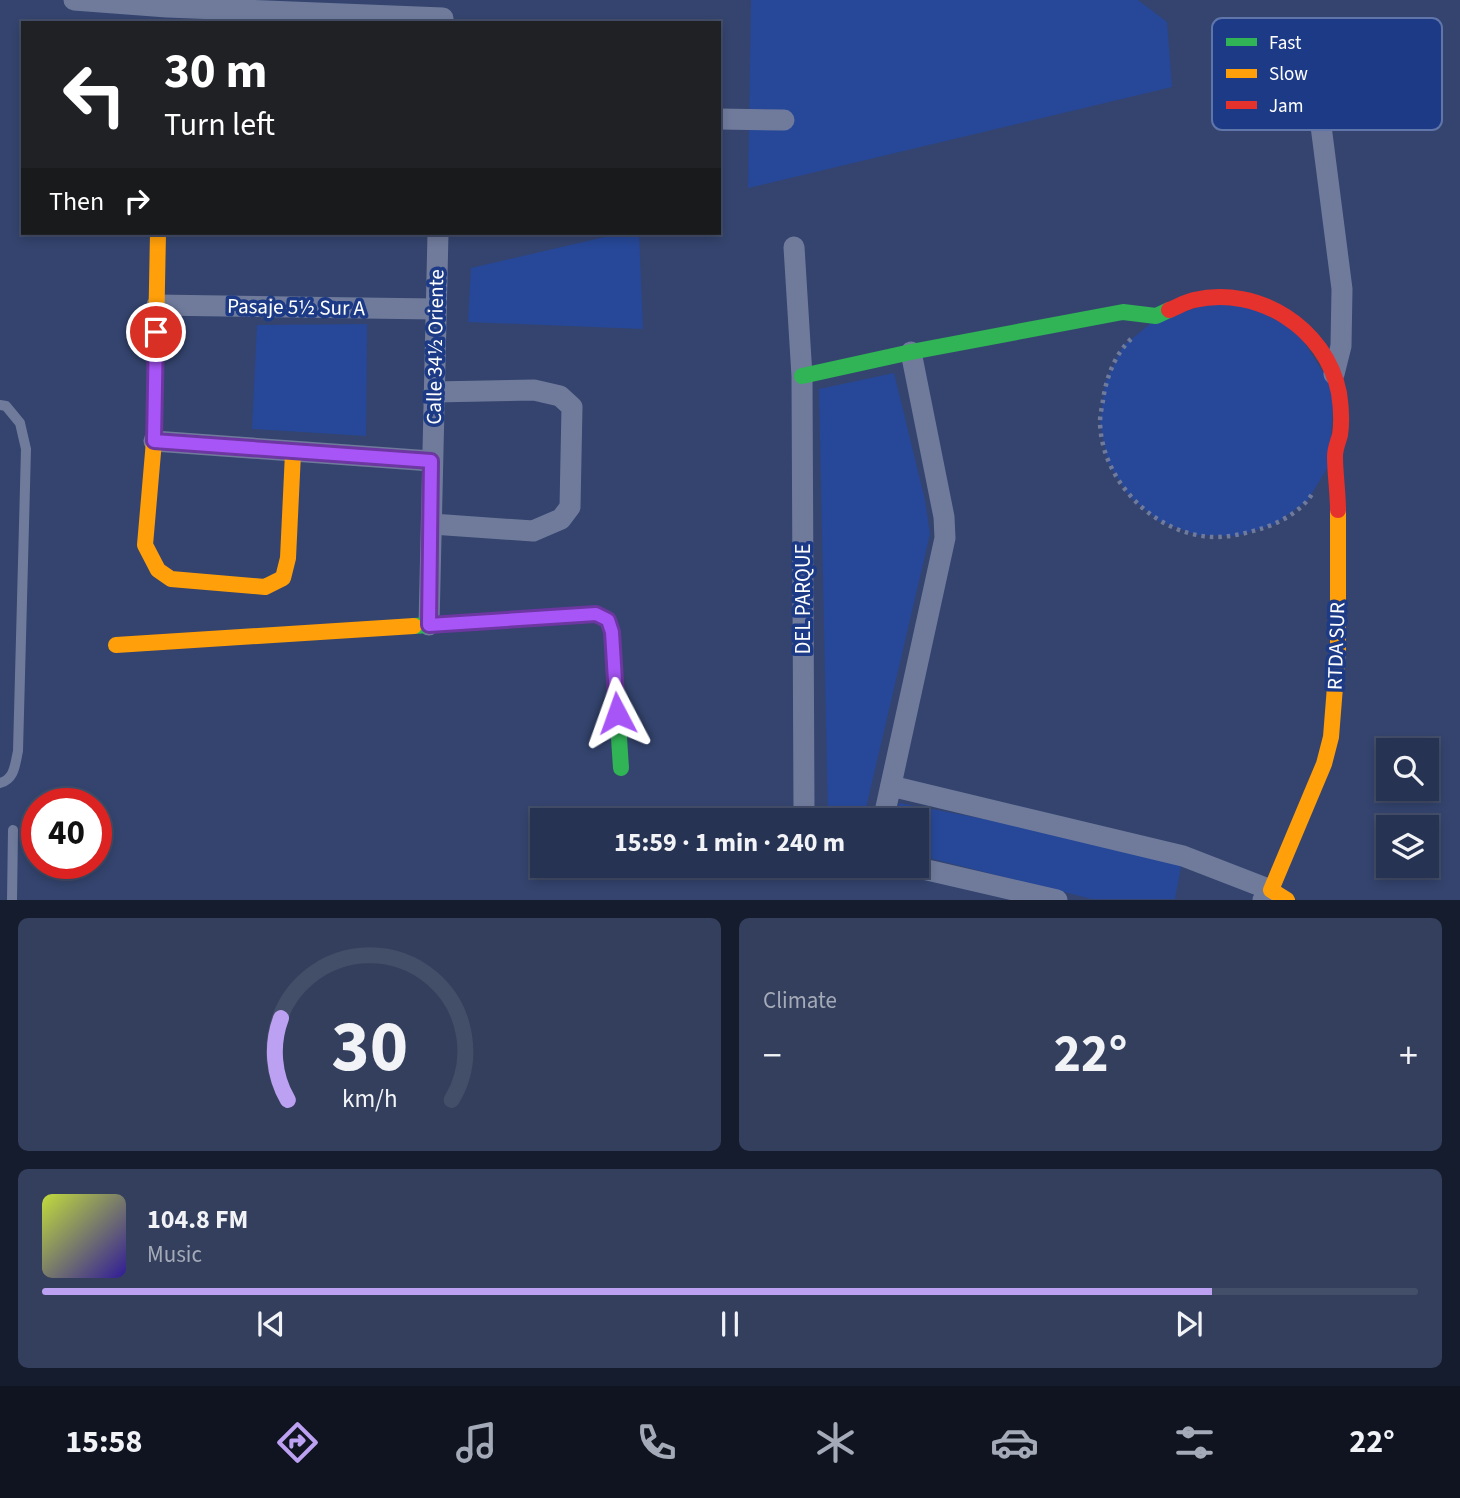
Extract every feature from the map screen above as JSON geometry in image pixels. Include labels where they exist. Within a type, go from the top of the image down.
[{"type":"street","points":[[74,0],[167,10],[443,14]]},
{"type":"street","points":[[721,119],[784,120]]},
{"type":"street","name":"RTDA SUR","points":[[1322,130],[1342,289],[1341,346],[1334,374]]},
{"type":"street","points":[[158,235],[154,441],[145,545],[158,569],[171,579],[265,587],[283,578],[288,558],[293,453]]},
{"type":"street","name":"Calle 34½ Oriente","points":[[429,625],[438,235]]},
{"type":"street","name":"DEL PARQUE","points":[[794,247],[802,376],[804,808]]},
{"type":"street","name":"RTDA SUR","points":[[1156,316],[1193,300],[1233,297],[1264,304],[1291,319],[1313,340],[1334,374],[1339,394],[1340,434],[1335,454],[1338,481],[1338,649],[1331,737],[1324,764],[1274,896]]},
{"type":"street","name":"Pasaje 5½ Sur A","points":[[157,305],[435,309]]},
{"type":"street","points":[[802,376],[911,352],[1123,312],[1156,316]]},
{"type":"street","points":[[886,808],[945,538],[944,517],[911,352]]},
{"type":"street","points":[[432,524],[533,531],[561,519],[570,507],[572,407],[560,396],[534,390],[434,392]]},
{"type":"street","points":[[154,441],[431,461]]},
{"type":"street","points":[[116,645],[596,614],[608,620],[612,632],[621,768]]},
{"type":"street","points":[[891,786],[1183,856],[1274,896]]},
{"type":"street","points":[[929,870],[1058,900]]},
{"type":"lane","points":[[0,405],[6,406],[20,423],[26,449],[18,751],[13,773],[6,782],[0,783]]},
{"type":"lane","points":[[12,900],[13,830]]},
{"type":"path","points":[[1156,316],[1123,346],[1105,383],[1100,423],[1105,449],[1108,462],[1129,496],[1160,521],[1197,535],[1237,536],[1275,524],[1308,500],[1315,489]]},
{"type":"shaded area","points":[[751,0],[1138,0],[1167,22],[1172,87],[748,188]]},
{"type":"shaded area","points":[[613,235],[639,235],[643,329],[468,322],[471,268]]},
{"type":"shaded area","points":[[1233,297],[1297,331],[1334,390],[1329,465],[1308,500],[1275,524],[1237,536],[1197,535],[1159,521],[1129,496],[1108,462],[1100,423],[1105,383],[1123,346],[1155,320]]},
{"type":"shaded area","points":[[367,324],[366,436],[252,429],[257,325]]},
{"type":"shaded area","points":[[894,373],[925,500],[930,534],[866,808],[828,808],[819,389]]},
{"type":"shaded area","points":[[899,803],[926,808],[898,808]]},
{"type":"shaded area","points":[[929,809],[1183,856],[1175,899],[1092,899],[929,858]]},
{"type":"traffic: fast","points":[[802,376],[911,352],[1123,312],[1156,316],[1169,310]]},
{"type":"traffic: fast","points":[[414,626],[596,614],[608,620],[612,632],[621,768]]},
{"type":"traffic: slow","points":[[158,235],[154,441],[145,545],[158,570],[171,579],[265,587],[283,578],[288,558],[293,453]]},
{"type":"traffic: slow","points":[[1287,900],[1271,890],[1324,764],[1331,737],[1338,649],[1338,510]]},
{"type":"traffic: slow","points":[[116,645],[414,626]]},
{"type":"traffic: jam","points":[[1169,310],[1194,300],[1218,297],[1242,299],[1286,316],[1320,349],[1332,370],[1340,398],[1341,430],[1335,456],[1338,510]]},
{"type":"route","points":[[156,332],[154,441],[431,461],[429,625],[596,614],[608,620],[612,632],[617,713]]}]
